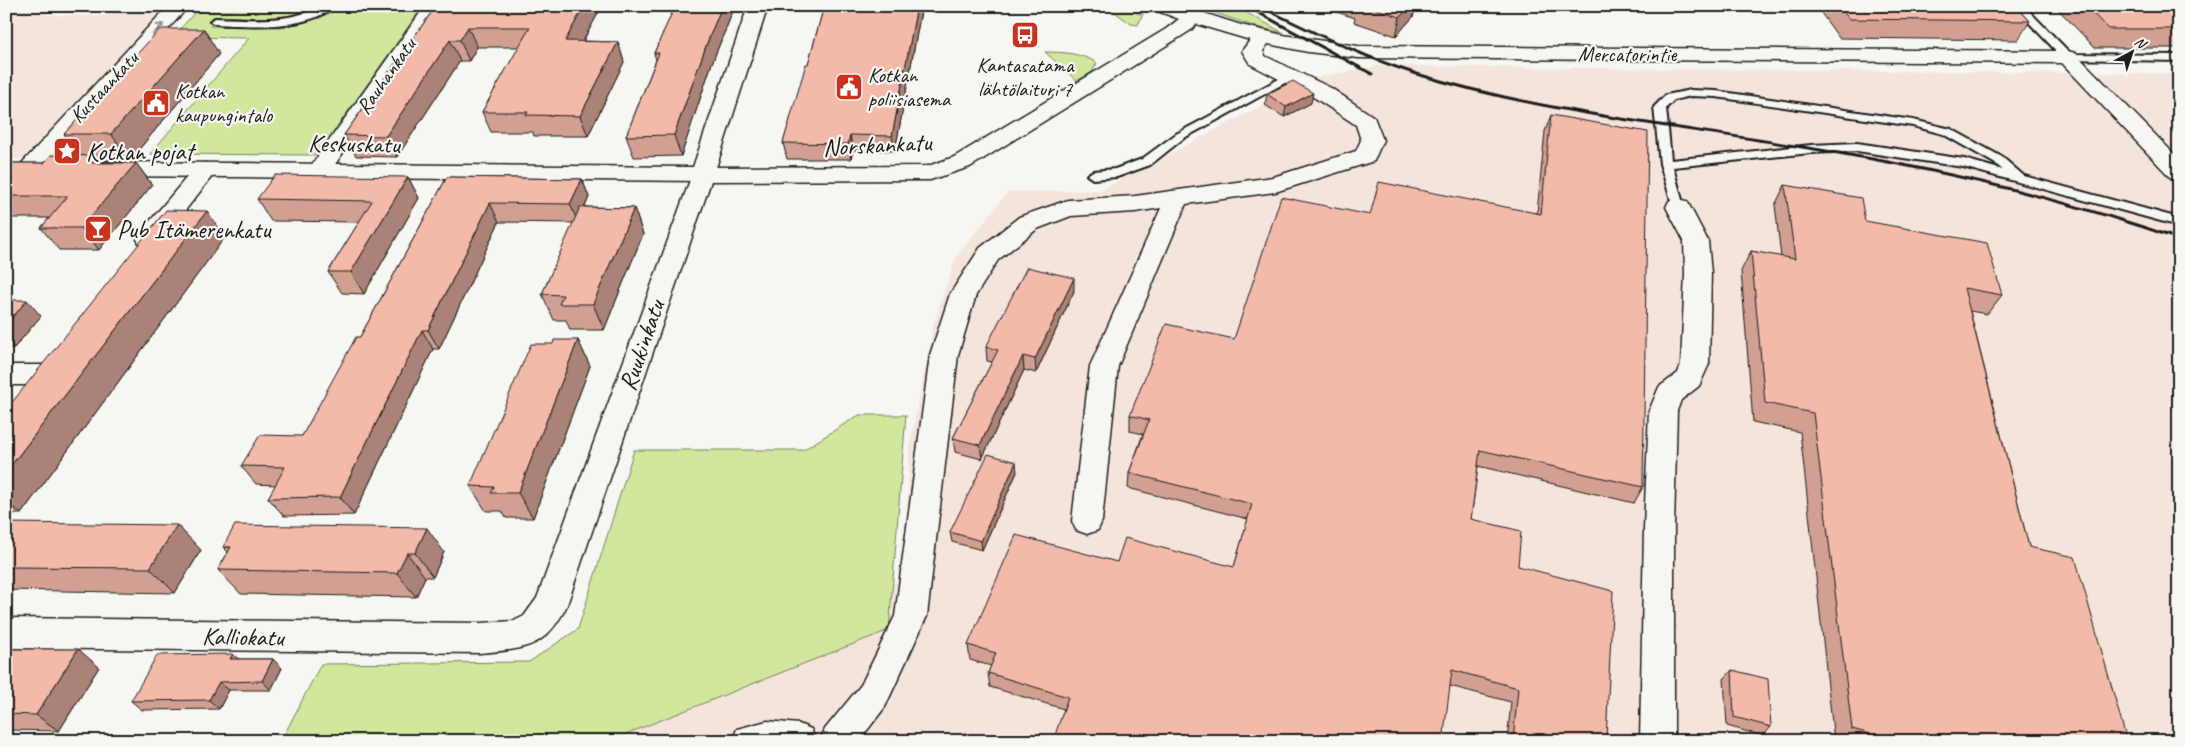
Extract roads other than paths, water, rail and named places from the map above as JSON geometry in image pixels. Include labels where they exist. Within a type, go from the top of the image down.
[{"type":"street","name":"Kustaankatu","points":[[30,168],[179,6]]},
{"type":"street","name":"Rauhankatu","points":[[319,171],[435,6]]},
{"type":"street","name":"Ruukinkatu","points":[[480,638],[517,635],[536,626],[551,605],[702,174],[758,6]]},
{"type":"street","name":"Mercatorintie","points":[[1162,6],[1263,37],[1328,50],[1397,53],[2068,58]]},
{"type":"street","name":"Norskankatu","points":[[702,174],[930,173],[962,162],[1184,26],[1191,16]]},
{"type":"street","points":[[836,741],[873,696],[911,616],[944,356],[963,294],[989,254],[1028,223],[1068,208],[1135,204],[1274,184],[1366,156],[1372,140],[1366,122],[1324,93],[1258,60],[1252,51],[1263,37]]},
{"type":"street","points":[[2068,58],[2179,173]]},
{"type":"street","name":"Keskuskatu","points":[[6,168],[702,174]]},
{"type":"street","points":[[138,254],[205,170]]},
{"type":"street","points":[[1086,521],[1104,366],[1177,198]]},
{"type":"street","points":[[1658,741],[1658,528],[1664,411],[1669,394],[1689,379],[1695,364],[1698,273],[1696,241],[1678,207]]},
{"type":"street","points":[[6,375],[48,367],[24,398]]},
{"type":"street","name":"Kalliokatu","points":[[6,633],[480,638]]},
{"type":"street","points":[[749,741],[767,737],[800,741]]},
{"type":"lane","points":[[215,21],[288,21],[315,14],[329,6]]},
{"type":"lane","points":[[2018,6],[2068,58],[2179,58]]},
{"type":"lane","points":[[1093,175],[1117,173],[1146,162],[1180,136],[1290,76]]},
{"type":"lane","points":[[1678,207],[1666,164],[1660,107],[1670,97],[1691,93],[1746,98],[1912,123],[1947,131],[1998,160],[2021,179]]},
{"type":"lane","points":[[1666,164],[1811,149],[1857,147],[1964,163],[2179,222]]},
{"type":"railway","points":[[1246,6],[1372,74]]},
{"type":"railway","points":[[1259,6],[1376,60],[1465,87],[1562,109],[1855,156],[1949,175],[2042,197],[2179,239]]},
{"type":"place","name":"Kantasatama lähtölaituri 7","points":[[1025,35]]},
{"type":"place","name":"Kotkan poliisiasema","points":[[849,87]]},
{"type":"place","name":"Kotkan kaupungintalo","points":[[156,103]]},
{"type":"place","name":"Kotkan pojat","points":[[67,151]]},
{"type":"place","name":"Pub Itämerenkatu","points":[[98,229]]}]
